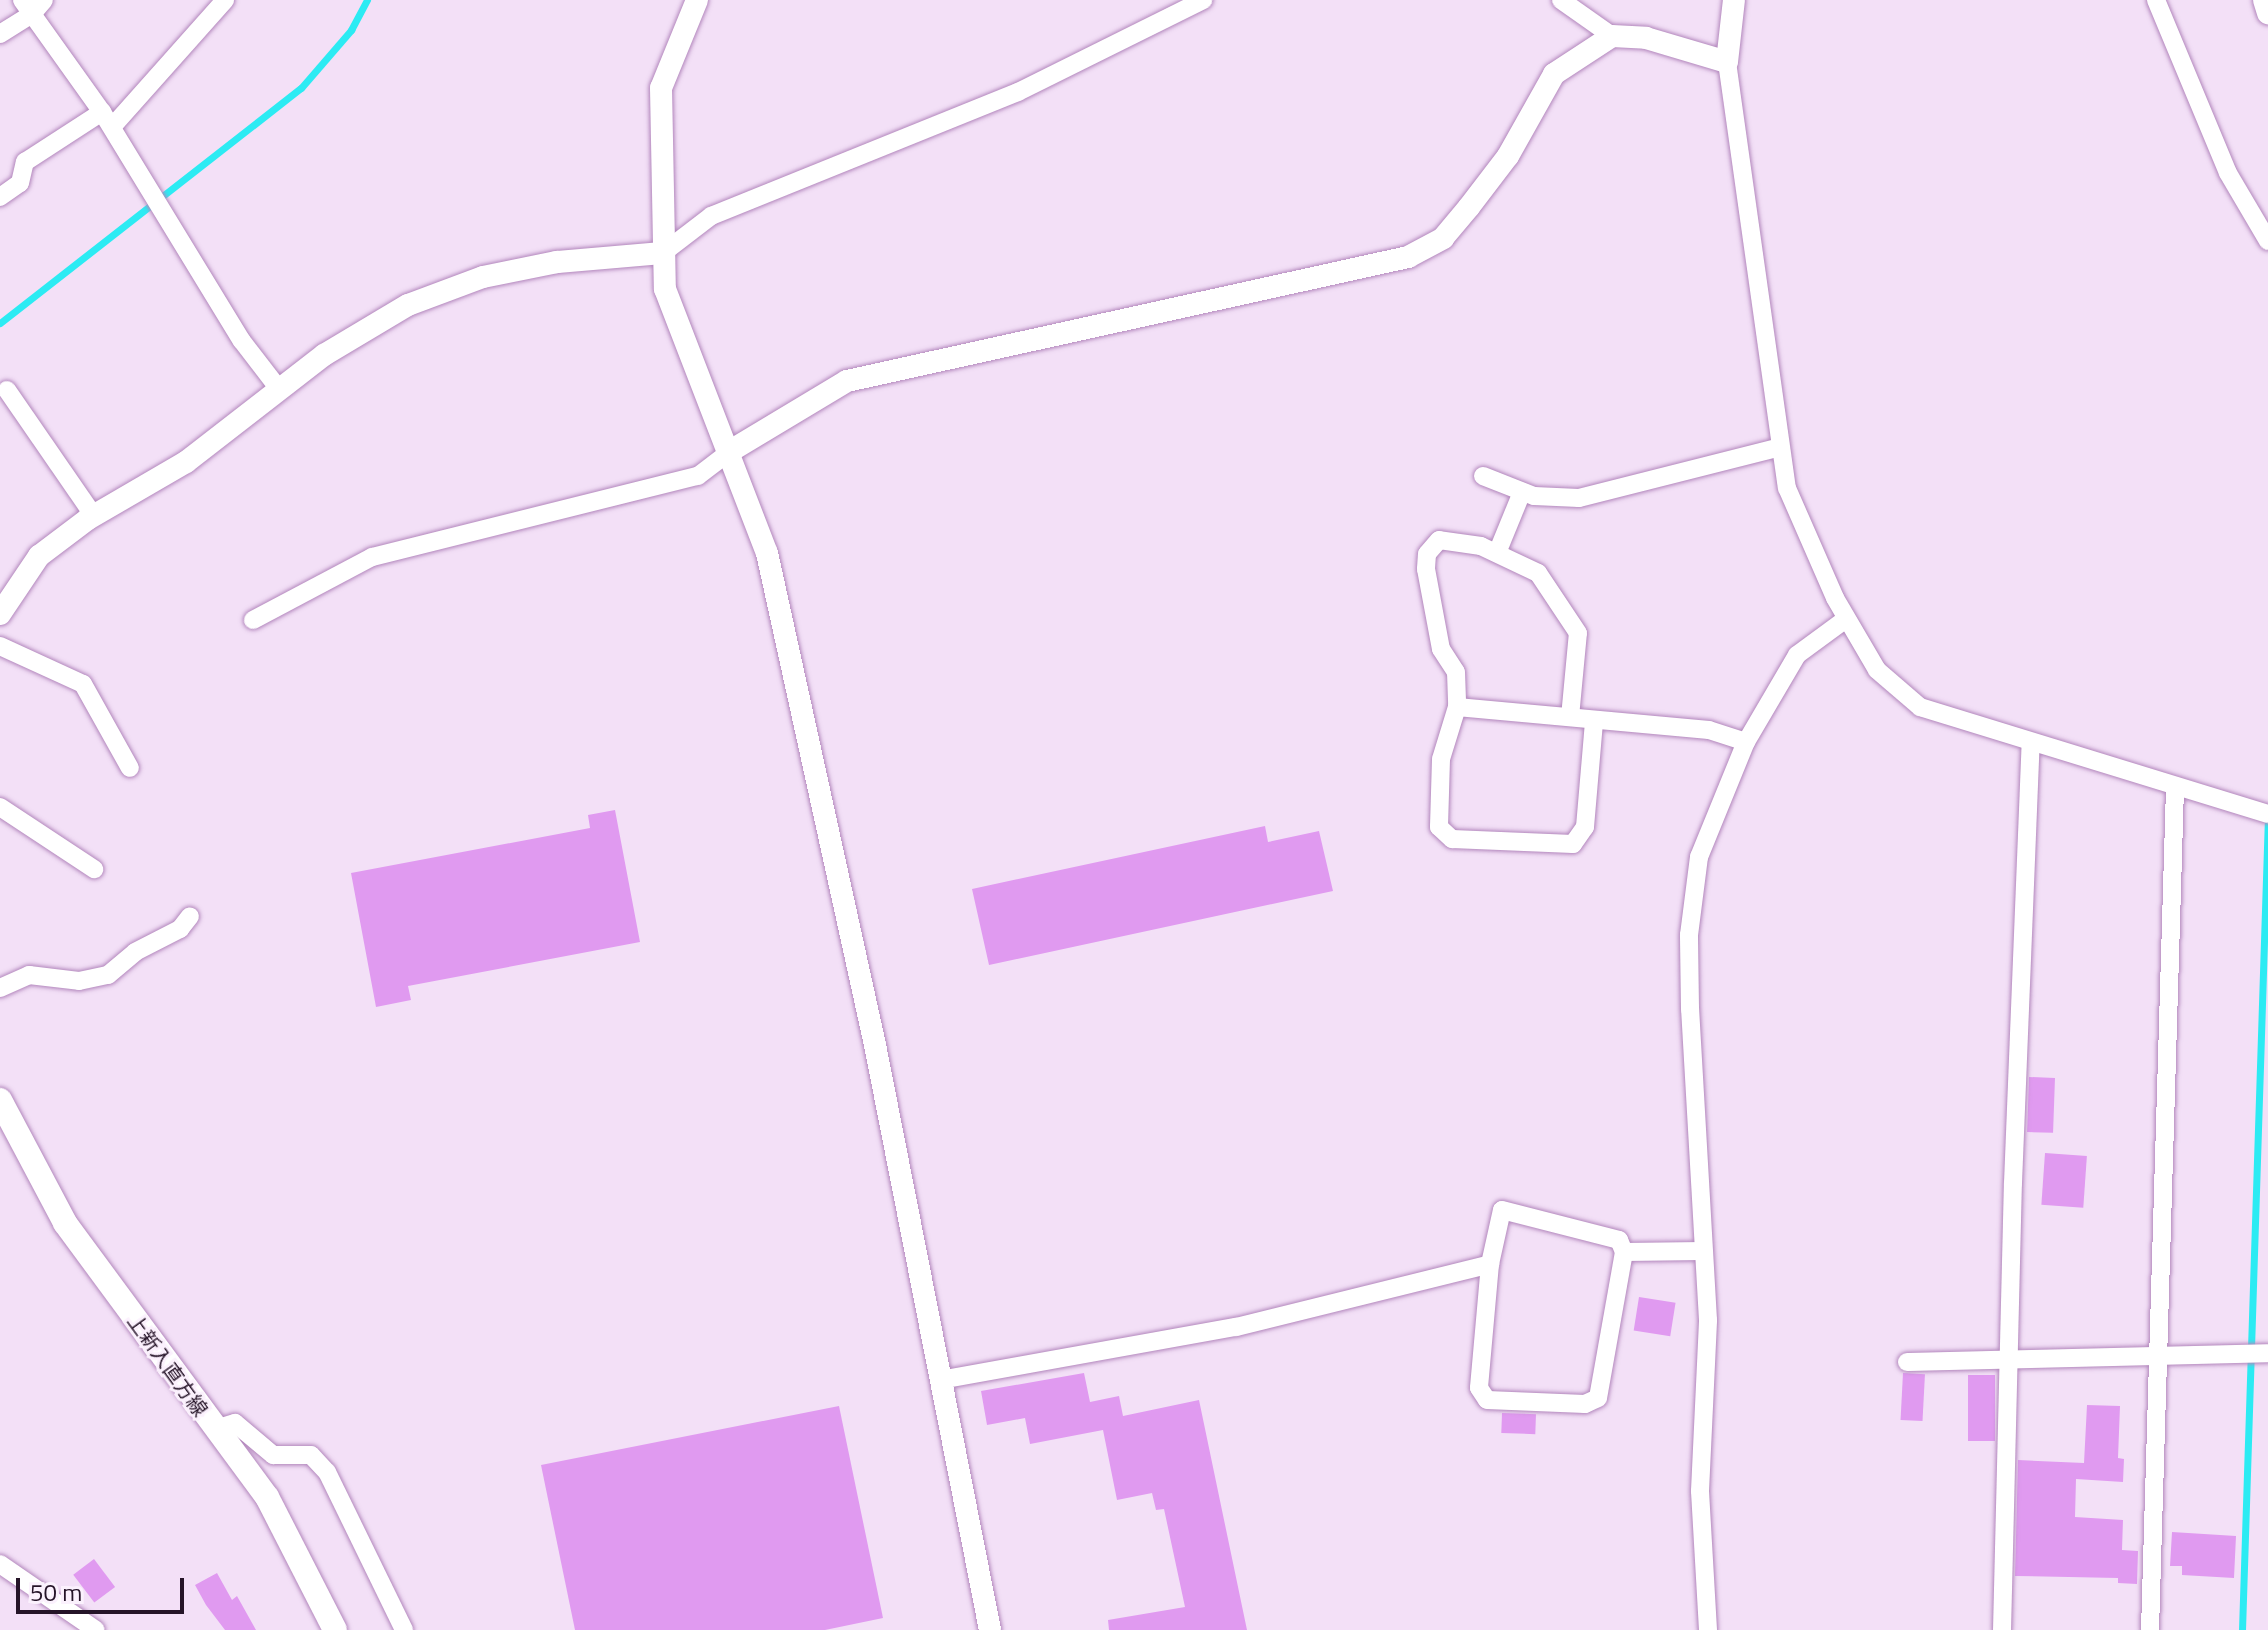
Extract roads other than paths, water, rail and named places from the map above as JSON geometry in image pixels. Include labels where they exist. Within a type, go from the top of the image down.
[{"type":"main road","name":"上新入直方線","points":[[1,1110],[65,1223],[267,1497],[335,1630]]},
{"type":"street","points":[[0,197],[20,183],[25,162],[107,120],[225,0]]},
{"type":"street","points":[[697,0],[661,88],[665,289],[676,324],[732,450],[767,553],[801,698],[990,1630]]},
{"type":"street","points":[[1,606],[39,556],[94,516],[186,462],[324,355],[408,305],[483,277],[557,262],[663,253],[711,216],[1018,92],[1203,0]]},
{"type":"street","points":[[1561,0],[1612,36],[1646,38],[1727,62]]},
{"type":"street","points":[[1734,0],[1727,62],[1787,488],[1846,619],[1877,670],[1920,707],[2268,814]]},
{"type":"street","points":[[2156,0],[2228,173],[2268,241]]},
{"type":"street","points":[[2264,0],[2268,13]]},
{"type":"street","points":[[0,34],[33,5],[242,341],[279,389]]},
{"type":"street","points":[[253,620],[372,557],[698,476],[732,450],[847,381],[1408,257],[1443,238],[1469,207],[1508,156],[1554,74],[1612,36]]},
{"type":"street","points":[[7,390],[94,516]]},
{"type":"street","points":[[1483,476],[1522,492],[1579,498],[1780,447]]},
{"type":"street","points":[[1497,553],[1522,492]]},
{"type":"street","points":[[1570,717],[1578,633],[1538,573],[1497,553],[1439,540],[1427,554],[1436,630],[1456,672],[1457,707],[1441,759],[1439,827],[1452,839],[1573,844],[1585,827],[1594,721]]},
{"type":"street","points":[[1708,1630],[1700,1491],[1708,1320],[1689,935],[1699,857],[1746,742],[1797,655],[1846,619]]},
{"type":"street","points":[[0,646],[83,684],[130,768]]},
{"type":"street","points":[[1457,707],[1709,730],[1746,742]]},
{"type":"street","points":[[2002,1630],[2031,743]]},
{"type":"street","points":[[2150,1630],[2175,786]]},
{"type":"street","points":[[0,807],[94,869]]},
{"type":"street","points":[[0,988],[29,975],[79,981],[108,975],[135,952],[180,929],[190,916]]},
{"type":"street","points":[[1502,1210],[1619,1240],[1624,1252],[1598,1398],[1585,1404],[1487,1400],[1479,1388],[1490,1264],[1502,1210]]},
{"type":"street","points":[[1624,1252],[1703,1251]]},
{"type":"street","points":[[940,1380],[1236,1327],[1490,1264]]},
{"type":"street","points":[[1907,1362],[2010,1362],[2268,1353]]},
{"type":"street","points":[[215,1429],[235,1423],[273,1455],[311,1455],[327,1472],[404,1630]]},
{"type":"street","points":[[0,1564],[96,1630]]},
{"type":"waterway","points":[[0,323],[301,88],[351,30],[367,0]]},
{"type":"waterway","points":[[2242,1630],[2268,817]]}]
